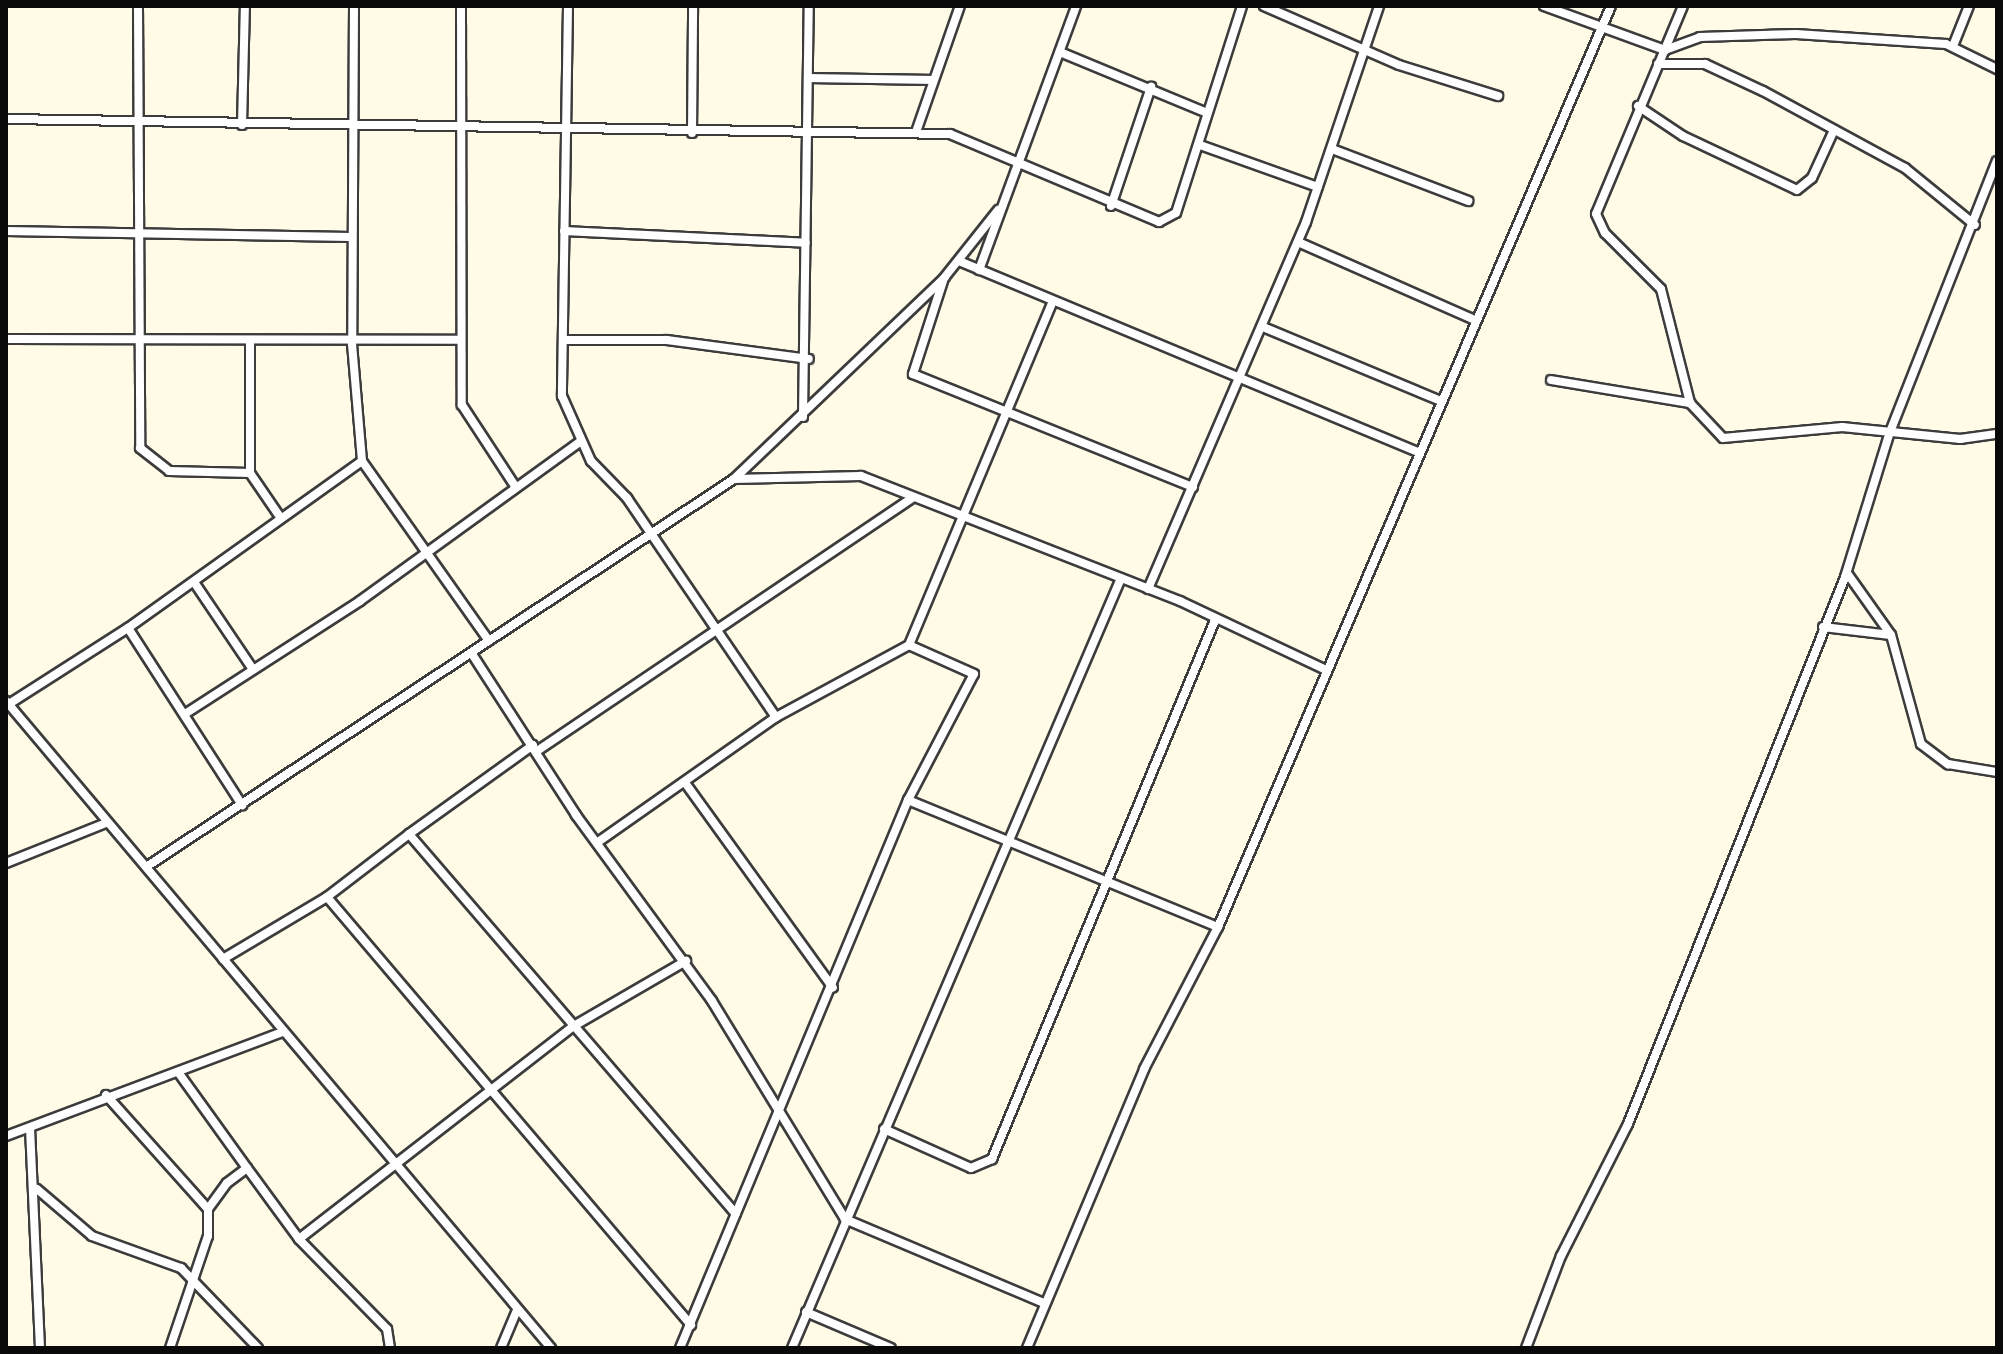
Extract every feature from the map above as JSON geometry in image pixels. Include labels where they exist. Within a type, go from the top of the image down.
[{"type":"street","points":[[138,6],[134,228],[144,337],[136,432],[152,465],[250,473]]},
{"type":"street","points":[[242,125],[245,6]]},
{"type":"street","points":[[354,6],[350,237],[352,344],[362,461],[489,641]]},
{"type":"street","points":[[461,6],[458,340],[462,405],[515,486]]},
{"type":"street","points":[[568,6],[562,396],[580,442],[718,629],[776,717]]},
{"type":"street","points":[[692,133],[693,6]]},
{"type":"street","points":[[802,419],[809,359],[806,243],[811,78],[809,6]]},
{"type":"street","points":[[916,132],[960,6]]},
{"type":"street","points":[[979,270],[1013,165],[1076,6]]},
{"type":"street","points":[[6,119],[137,126],[242,125],[353,130],[459,127],[692,133],[810,131],[950,134],[1013,165],[1151,221],[1169,219],[1200,145],[1207,113],[1242,6]]},
{"type":"street","points":[[1264,6],[1363,50],[1498,96]]},
{"type":"street","points":[[1148,589],[1244,377],[1298,242],[1379,6]]},
{"type":"street","points":[[1544,6],[1600,31],[1665,50],[1700,37],[1796,34],[1953,46],[1997,69]]},
{"type":"street","points":[[1027,1348],[1144,1069],[1218,927],[1324,669],[1611,6]]},
{"type":"street","points":[[1683,6],[1638,106],[1596,214],[1605,233],[1661,289],[1690,403],[1723,438],[1842,427],[1960,439],[1997,434]]},
{"type":"street","points":[[1953,46],[1969,6]]},
{"type":"street","points":[[1060,52],[1151,87],[1207,113]]},
{"type":"street","points":[[1658,64],[1705,64],[1905,168],[1975,225]]},
{"type":"street","points":[[811,78],[932,80]]},
{"type":"street","points":[[1111,206],[1151,87]]},
{"type":"street","points":[[1638,106],[1683,136],[1797,190],[1812,178],[1834,130]]},
{"type":"street","points":[[1200,145],[1318,187]]},
{"type":"street","points":[[1332,149],[1468,201]]},
{"type":"street","points":[[1526,1348],[1561,1256],[1628,1124],[1847,573],[1890,432],[1975,225],[1997,161]]},
{"type":"street","points":[[146,867],[734,479],[802,419],[944,278],[998,210]]},
{"type":"street","points":[[6,231],[134,228],[350,237]]},
{"type":"street","points":[[564,231],[806,243]]},
{"type":"street","points":[[1298,242],[1475,320]]},
{"type":"street","points":[[959,261],[1244,377],[1417,452]]},
{"type":"street","points":[[944,278],[913,374],[1193,487]]},
{"type":"street","points":[[598,842],[686,784],[776,717],[909,645],[963,519],[1005,409],[1053,301]]},
{"type":"street","points":[[1263,327],[1441,401]]},
{"type":"street","points":[[6,339],[144,337],[352,344],[458,340]]},
{"type":"street","points":[[563,340],[667,340],[809,359]]},
{"type":"street","points":[[250,342],[250,473],[280,517]]},
{"type":"street","points":[[1551,380],[1595,393],[1690,403]]},
{"type":"street","points":[[188,712],[428,552],[515,486],[580,442]]},
{"type":"street","points":[[362,461],[128,628],[7,703],[551,1348]]},
{"type":"street","points":[[734,479],[861,476],[911,499],[1148,589],[1324,669]]},
{"type":"street","points":[[223,959],[327,897],[409,834],[535,748],[911,499]]},
{"type":"street","points":[[1847,573],[1891,635],[1921,744],[1948,764],[1997,772]]},
{"type":"street","points":[[792,1348],[1121,578]]},
{"type":"street","points":[[194,582],[252,668]]},
{"type":"street","points":[[884,1129],[971,1168],[992,1159],[1102,881],[1215,620]]},
{"type":"street","points":[[1823,627],[1891,635]]},
{"type":"street","points":[[128,628],[188,712],[242,805]]},
{"type":"street","points":[[680,1348],[833,988],[908,800],[974,674],[909,645]]},
{"type":"street","points":[[472,654],[598,842],[686,961],[845,1219],[1044,1303]]},
{"type":"street","points":[[686,784],[833,988]]},
{"type":"street","points":[[908,800],[1011,837],[1102,881],[1218,927]]},
{"type":"street","points":[[6,863],[106,823]]},
{"type":"street","points":[[409,834],[736,1214]]},
{"type":"street","points":[[327,897],[691,1325]]},
{"type":"street","points":[[299,1239],[393,1161],[491,1093],[572,1027],[686,961]]},
{"type":"street","points":[[6,1136],[106,1095],[178,1072],[283,1032]]},
{"type":"street","points":[[178,1072],[299,1239],[387,1329],[390,1348]]},
{"type":"street","points":[[106,1095],[208,1209]]},
{"type":"street","points":[[30,1128],[37,1189],[40,1348]]},
{"type":"street","points":[[170,1348],[195,1280],[208,1209],[247,1168]]},
{"type":"street","points":[[37,1189],[92,1236],[158,1254],[195,1280],[258,1348]]},
{"type":"street","points":[[501,1348],[517,1310]]},
{"type":"street","points":[[806,1312],[891,1348]]}]
